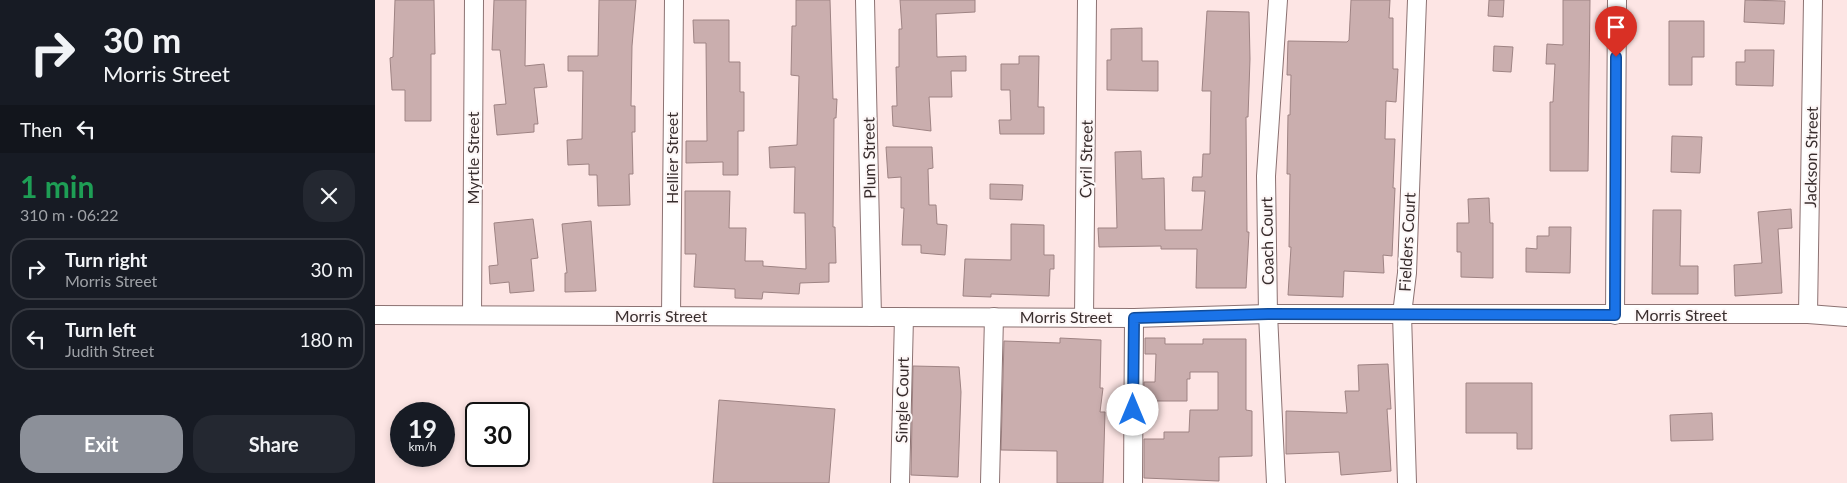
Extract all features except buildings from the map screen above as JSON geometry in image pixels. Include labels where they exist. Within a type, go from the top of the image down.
[{"type":"street","name":"Myrtle Street","points":[[472,315],[474,0]]},
{"type":"street","name":"Hellier Street","points":[[671,316],[674,0]]},
{"type":"street","name":"Plum Street","points":[[865,0],[873,317]]},
{"type":"street","name":"Cyril Street","points":[[1084,318],[1087,0]]},
{"type":"street","name":"Coach Court","points":[[1276,483],[1268,314],[1266,176],[1278,0]]},
{"type":"street","name":"Fielders Court","points":[[1407,483],[1402,314],[1407,273],[1417,0]]},
{"type":"street","points":[[1615,315],[1617,0]]},
{"type":"street","name":"Jackson Street","points":[[1808,314],[1813,0]]},
{"type":"street","name":"Morris Street","points":[[375,315],[1134,318],[1268,314],[1808,314],[1847,317]]},
{"type":"street","name":"Single Court","points":[[900,483],[904,317]]},
{"type":"street","points":[[990,483],[995,317]]},
{"type":"street","points":[[1133,483],[1134,318]]},
{"type":"route","points":[[1133,410],[1134,318],[1268,314],[1615,315],[1616,57]]}]
